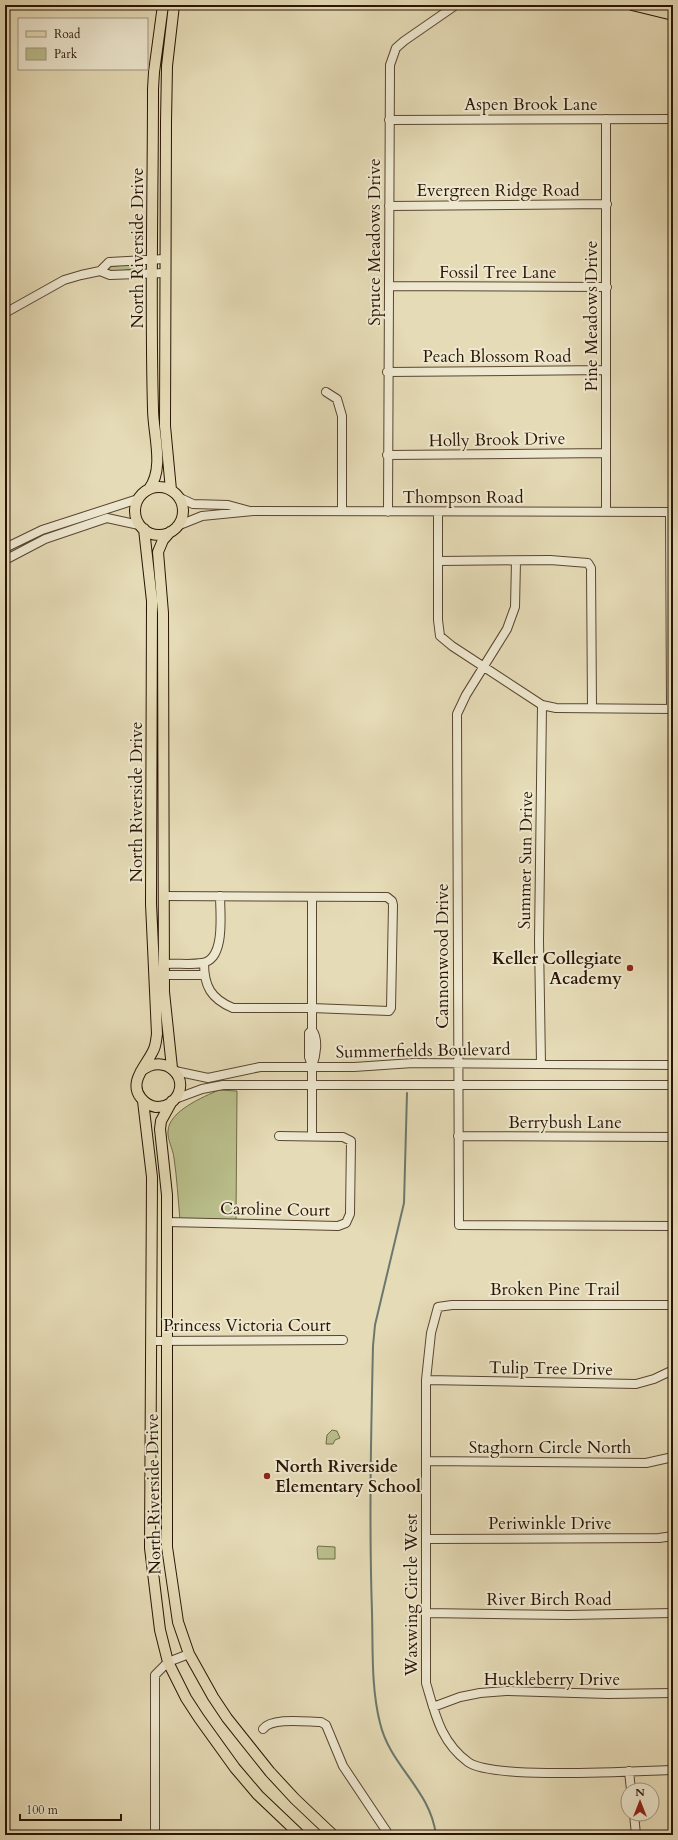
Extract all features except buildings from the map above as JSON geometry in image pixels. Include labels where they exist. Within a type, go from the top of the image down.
[{"type":"main road","name":"North Riverside Drive","points":[[163,5],[154,72],[153,418],[157,465],[154,482],[138,499],[135,509],[142,527],[152,601],[152,932],[157,1034],[153,1051],[141,1071],[136,1083],[136,1090],[143,1101],[152,1177],[150,1548],[160,1630],[168,1662],[186,1698],[235,1768],[258,1795],[300,1835]]},
{"type":"main road","name":"North Riverside Drive","points":[[172,490],[169,481],[165,426],[165,259],[166,77],[174,5]]},
{"type":"main road","points":[[632,5],[673,15]]},
{"type":"main road","points":[[148,489],[160,486],[172,490],[180,498]]},
{"type":"main road","name":"North Riverside Drive","points":[[180,498],[183,512],[174,529],[163,540],[158,552],[163,600],[164,975],[166,1011],[173,1070],[180,1081],[180,1088],[161,1121],[160,1129],[166,1183],[167,1222],[167,1547],[178,1622],[189,1654],[212,1697],[242,1738],[295,1799],[333,1835]]},
{"type":"main road","points":[[142,527],[156,535],[174,529]]},
{"type":"main road","points":[[152,749],[164,744]]},
{"type":"main road","points":[[152,749],[164,755]]},
{"type":"main road","points":[[141,1071],[153,1064],[159,1063],[173,1070]]},
{"type":"main road","points":[[143,1101],[155,1107],[167,1105],[173,1100]]},
{"type":"street","name":"Spruce Meadows Drive","points":[[388,512],[390,65],[396,48],[456,5]]},
{"type":"street","name":"Pine Meadows Drive","points":[[606,119],[606,512]]},
{"type":"street","name":"Aspen Brook Lane","points":[[389,120],[673,119]]},
{"type":"street","name":"Evergreen Ridge Road","points":[[389,206],[607,204]]},
{"type":"street","points":[[5,313],[64,280],[100,271],[109,262],[165,259]]},
{"type":"street","points":[[100,271],[110,275],[165,273]]},
{"type":"street","name":"Fossil Tree Lane","points":[[389,286],[607,287]]},
{"type":"street","name":"Peach Blossom Road","points":[[388,372],[606,370]]},
{"type":"street","points":[[326,392],[337,400],[342,416],[342,512]]},
{"type":"street","name":"Holly Brook Drive","points":[[388,455],[606,453]]},
{"type":"street","name":"Thompson Road","points":[[180,498],[192,504],[228,505],[253,511]]},
{"type":"street","points":[[5,548],[42,530],[138,499]]},
{"type":"street","name":"Thompson Road","points":[[174,529],[202,516],[253,511],[671,512]]},
{"type":"street","points":[[438,512],[438,620],[440,636],[483,667],[542,705],[556,708],[672,709],[671,512]]},
{"type":"street","points":[[5,560],[45,538],[107,518],[117,519],[142,527]]},
{"type":"street","points":[[42,530],[45,538]]},
{"type":"street","points":[[438,561],[571,560],[588,563],[591,568],[592,708]]},
{"type":"street","name":"Cannonwood Drive","points":[[516,561],[515,607],[507,629],[483,667],[457,714],[457,1085],[459,1225],[673,1226]]},
{"type":"street","name":"Summer Sun Drive","points":[[541,1064],[539,941],[542,705]]},
{"type":"street","points":[[163,896],[387,897],[392,901],[391,1008],[389,1011],[312,1008],[233,1008],[223,1004],[213,996],[204,975],[204,963]]},
{"type":"street","points":[[164,964],[204,963],[218,949],[221,938],[220,896]]},
{"type":"street","points":[[312,897],[312,1030],[316,1034],[316,1058],[312,1066],[312,1136]]},
{"type":"street","points":[[164,975],[204,975]]},
{"type":"street","name":"Summerfields Boulevard","points":[[173,1070],[208,1078],[260,1067],[354,1067],[413,1063],[673,1065]]},
{"type":"street","name":"Summerfields Boulevard","points":[[173,1100],[202,1089],[223,1085],[673,1085]]},
{"type":"street","name":"Caroline Court","points":[[167,1222],[343,1225],[349,1220],[350,1214],[351,1141],[343,1137],[279,1136]]},
{"type":"street","name":"Berrybush Lane","points":[[458,1136],[673,1137]]},
{"type":"street","name":"Broken Pine Trail","points":[[438,1307],[452,1305],[559,1304],[673,1305]]},
{"type":"street","name":"Waxwing Circle West","points":[[438,1307],[431,1333],[426,1380],[426,1683],[438,1726],[460,1756],[478,1767],[504,1771],[629,1771]]},
{"type":"street","name":"Princess Victoria Court","points":[[151,1341],[343,1340]]},
{"type":"street","name":"Tulip Tree Drive","points":[[426,1380],[636,1384],[654,1379],[673,1370]]},
{"type":"street","name":"Staghorn Circle North","points":[[426,1461],[646,1463],[673,1457]]},
{"type":"street","name":"Periwinkle Drive","points":[[426,1539],[652,1538],[673,1536]]},
{"type":"street","name":"River Birch Road","points":[[426,1613],[577,1615],[673,1613]]},
{"type":"street","points":[[154,1835],[155,1675],[168,1662],[189,1654]]},
{"type":"street","name":"Huckleberry Drive","points":[[433,1707],[480,1693],[506,1691],[608,1694],[673,1692]]},
{"type":"street","points":[[263,1729],[268,1724],[277,1722],[321,1722],[326,1724],[343,1766],[389,1835]]},
{"type":"street","points":[[630,1782],[629,1771],[673,1770]]},
{"type":"street","points":[[635,1822],[636,1835]]},
{"type":"green space","points":[[130,264],[136,265],[138,268],[115,272],[109,270],[109,267]]},
{"type":"green space","points":[[219,1090],[237,1091],[236,1220],[180,1220],[174,1158],[168,1134],[170,1124],[180,1111]]},
{"type":"green space","points":[[332,1430],[337,1431],[340,1438],[335,1440],[333,1444],[326,1444],[327,1435]]},
{"type":"green space","points":[[318,1546],[335,1547],[335,1559],[318,1559]]},
{"type":"waterway","points":[[407,1093],[404,1203],[375,1325],[373,1346],[370,1512],[373,1668],[377,1709],[385,1738],[392,1752],[426,1804],[436,1835]]},
{"type":"place","name":"Keller Collegiate Academy","points":[[630,968]]},
{"type":"place","name":"North Riverside Elementary School","points":[[267,1476]]}]
